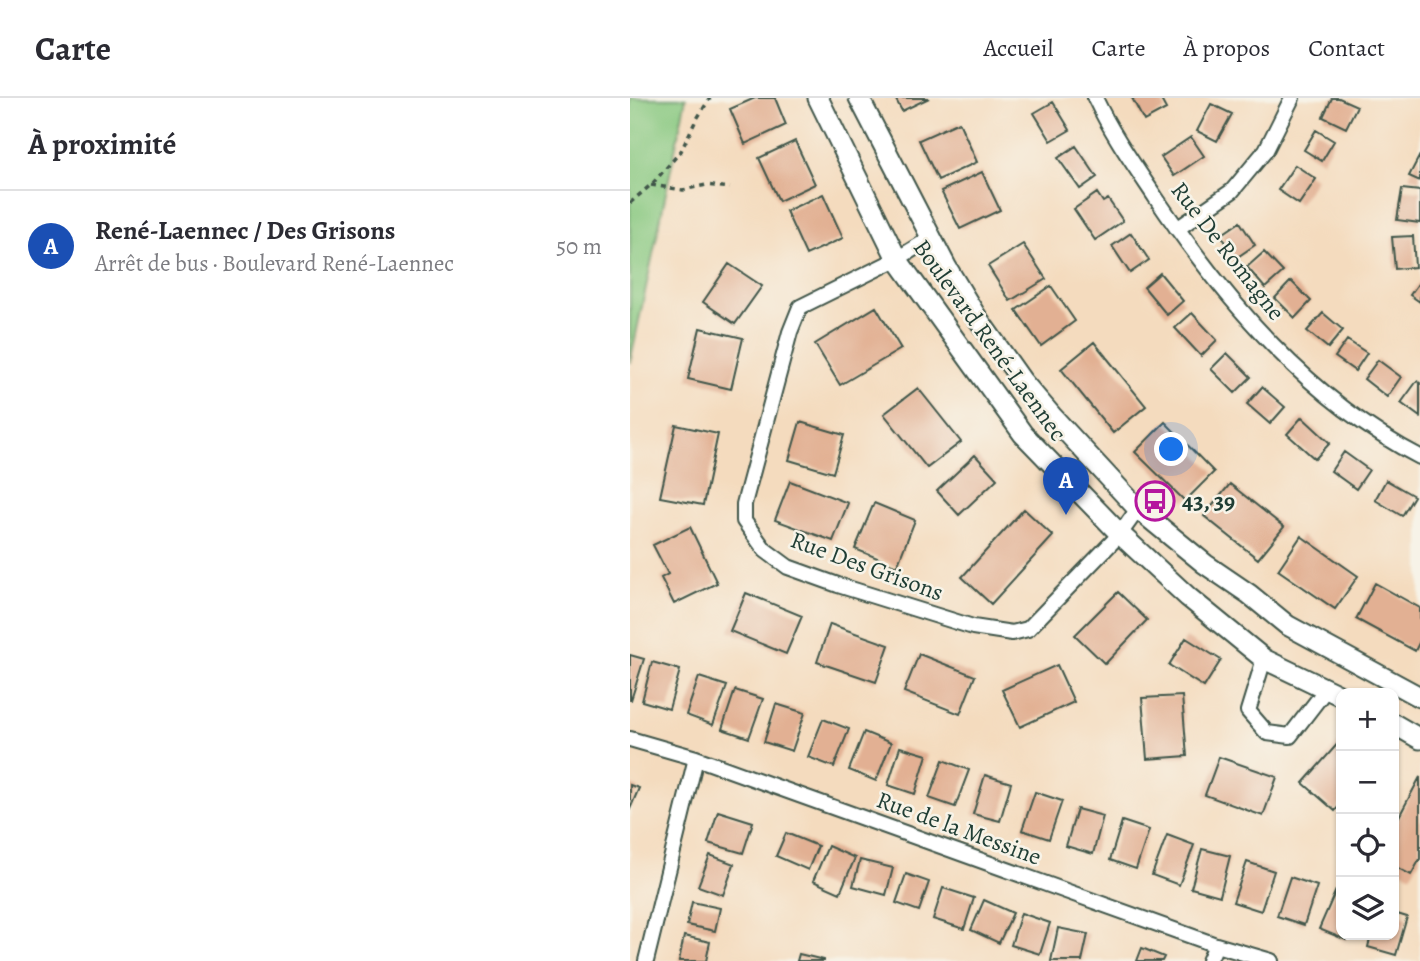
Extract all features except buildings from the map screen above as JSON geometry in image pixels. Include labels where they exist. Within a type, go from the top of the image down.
[{"type":"street","name":"Boulevard René-Laennec","points":[[818,98],[897,259],[1023,434],[1120,534],[1188,597],[1265,659],[1334,692],[1290,736],[1267,733],[1248,711],[1265,659]]},
{"type":"street","name":"Boulevard René-Laennec","points":[[859,98],[931,238],[976,316],[1022,381],[1138,509],[1205,564],[1249,594],[1287,625],[1420,697]]},
{"type":"street","name":"Rue De Romagne","points":[[1095,98],[1111,131],[1177,229],[1244,316],[1327,396],[1420,457]]},
{"type":"street","points":[[1177,229],[1232,191],[1266,150],[1292,98]]},
{"type":"street","name":"Rue Des Grisons","points":[[931,238],[897,259],[800,307],[790,332],[744,504],[744,521],[765,550],[788,567],[838,585],[973,626],[1012,633],[1028,629],[1120,534],[1138,509]]},
{"type":"street","points":[[1399,727],[1420,739]]},
{"type":"street","name":"Rue de la Messine","points":[[630,739],[696,758],[1216,945],[1271,961]]},
{"type":"street","points":[[646,961],[696,758]]},
{"type":"street","points":[[1209,961],[1216,945]]},
{"type":"path","points":[[630,203],[651,185],[681,152],[710,98]]},
{"type":"path","points":[[651,185],[683,190],[706,185],[730,188]]},
{"type":"green space","points":[[630,98],[686,98],[630,363]]},
{"type":"place","name":"43, 39","points":[[1155,501]]},
{"type":"place","name":"René-Laennec / Des Grisons","points":[[1066,515]]}]
